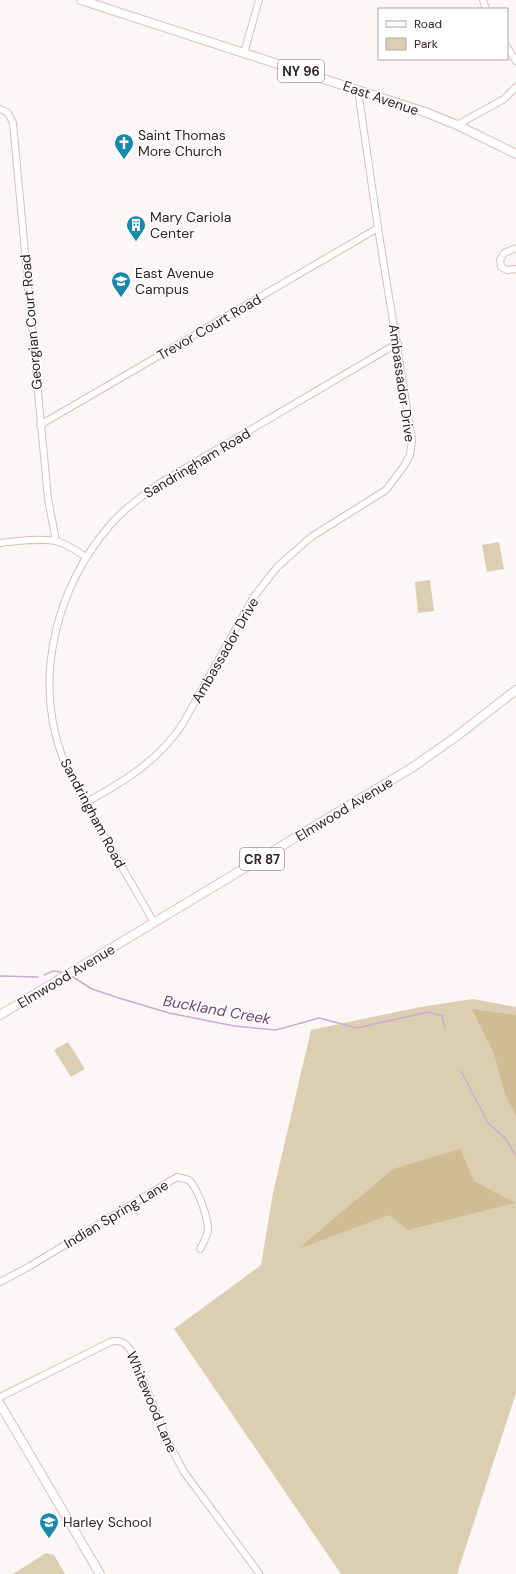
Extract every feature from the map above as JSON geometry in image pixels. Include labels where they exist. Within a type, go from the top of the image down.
[{"type":"main road","name":"East Avenue","points":[[82,0],[99,3],[457,125],[516,154]]},
{"type":"main road","name":"Elmwood Avenue","points":[[0,1015],[413,767],[457,736],[516,690]]},
{"type":"main road","points":[[0,1404],[100,1574]]},
{"type":"street","points":[[244,53],[259,0]]},
{"type":"street","points":[[508,49],[516,61]]},
{"type":"street","points":[[457,125],[504,99],[516,87]]},
{"type":"street","name":"Ambassador Drive","points":[[85,803],[130,777],[153,759],[172,740],[182,725],[253,598],[284,560],[320,530],[380,495],[392,484],[410,455],[412,440],[398,343],[378,228],[358,90]]},
{"type":"street","name":"Georgian Court Road","points":[[0,109],[8,113],[13,123],[40,425],[48,499],[56,542]]},
{"type":"street","name":"Trevor Court Road","points":[[40,425],[378,228]]},
{"type":"street","points":[[516,248],[504,253],[500,260],[501,267],[507,270],[516,268]]},
{"type":"street","name":"Sandringham Road","points":[[154,923],[85,803],[58,744],[51,708],[50,682],[52,650],[60,616],[74,579],[86,557],[112,523],[133,503],[160,483],[398,343]]},
{"type":"street","points":[[0,543],[31,540],[56,542],[69,546],[86,557]]},
{"type":"street","name":"Indian Spring Lane","points":[[0,1282],[30,1266],[176,1177],[189,1180],[198,1194],[208,1227],[206,1236],[200,1248]]},
{"type":"street","name":"Whitewood Lane","points":[[0,1397],[110,1342],[119,1341],[124,1343],[131,1351],[170,1446],[184,1472],[259,1573]]},
{"type":"green space","points":[[499,542],[504,569],[487,572],[482,545]]},
{"type":"green space","points":[[430,580],[434,611],[418,613],[415,582]]},
{"type":"green space","points":[[473,999],[516,1007],[516,1393],[457,1574],[341,1574],[174,1329],[261,1265],[273,1193],[311,1030],[420,1007]]},
{"type":"green space","points":[[68,1042],[85,1069],[71,1077],[54,1050]]},
{"type":"green space","points":[[46,1553],[54,1555],[65,1574],[13,1574]]},
{"type":"shaded area","points":[[472,1009],[516,1015],[516,1116],[505,1093],[494,1054]]},
{"type":"shaded area","points":[[460,1149],[474,1181],[515,1203],[408,1230],[389,1215],[298,1249],[393,1169]]},
{"type":"waterway","name":"Buckland Creek","points":[[44,975],[53,971],[61,972]]},
{"type":"waterway","name":"Buckland Creek","points":[[0,976],[38,977]]},
{"type":"waterway","name":"Buckland Creek","points":[[73,977],[92,989],[119,998],[169,1013],[234,1026],[276,1030],[319,1018],[357,1028],[428,1012],[442,1016],[445,1028]]},
{"type":"waterway","name":"Buckland Creek","points":[[461,1071],[488,1123],[505,1138],[516,1156]]},
{"type":"place","name":"Saint Thomas More Church","points":[[124,160]]},
{"type":"place","name":"Mary Cariola Center","points":[[136,242]]},
{"type":"place","name":"East Avenue Campus","points":[[121,298]]},
{"type":"place","name":"Harley School","points":[[49,1539]]}]
